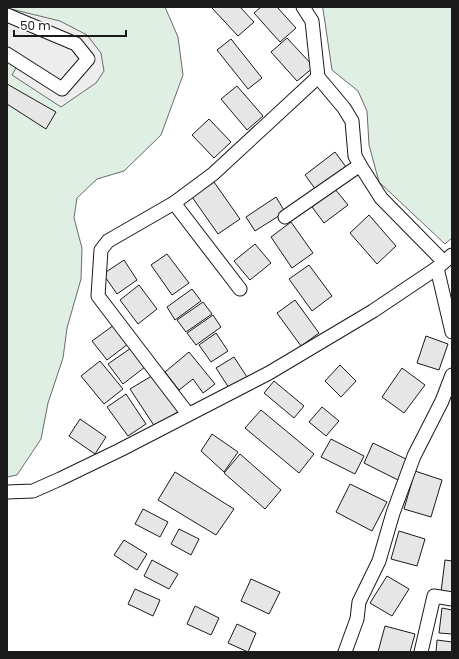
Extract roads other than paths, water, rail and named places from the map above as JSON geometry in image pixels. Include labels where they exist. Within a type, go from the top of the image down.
[{"type":"street","points":[[303,7],[312,21],[318,77],[344,108],[352,121],[355,156],[360,166],[381,198],[444,261],[452,332]]},
{"type":"street","points":[[7,15],[76,44],[88,59],[62,90],[7,54]]},
{"type":"street","points":[[188,414],[98,296],[101,250],[108,241],[174,203],[213,174],[318,77]]},
{"type":"street","points":[[285,217],[360,166]]},
{"type":"street","points":[[174,203],[240,289]]},
{"type":"street","points":[[7,492],[33,491],[120,450],[269,373],[373,311],[444,261]]},
{"type":"street","points":[[345,652],[357,619],[359,602],[379,561],[393,513],[414,456],[442,400],[452,375]]},
{"type":"street","points":[[421,652],[434,596],[452,599]]}]
